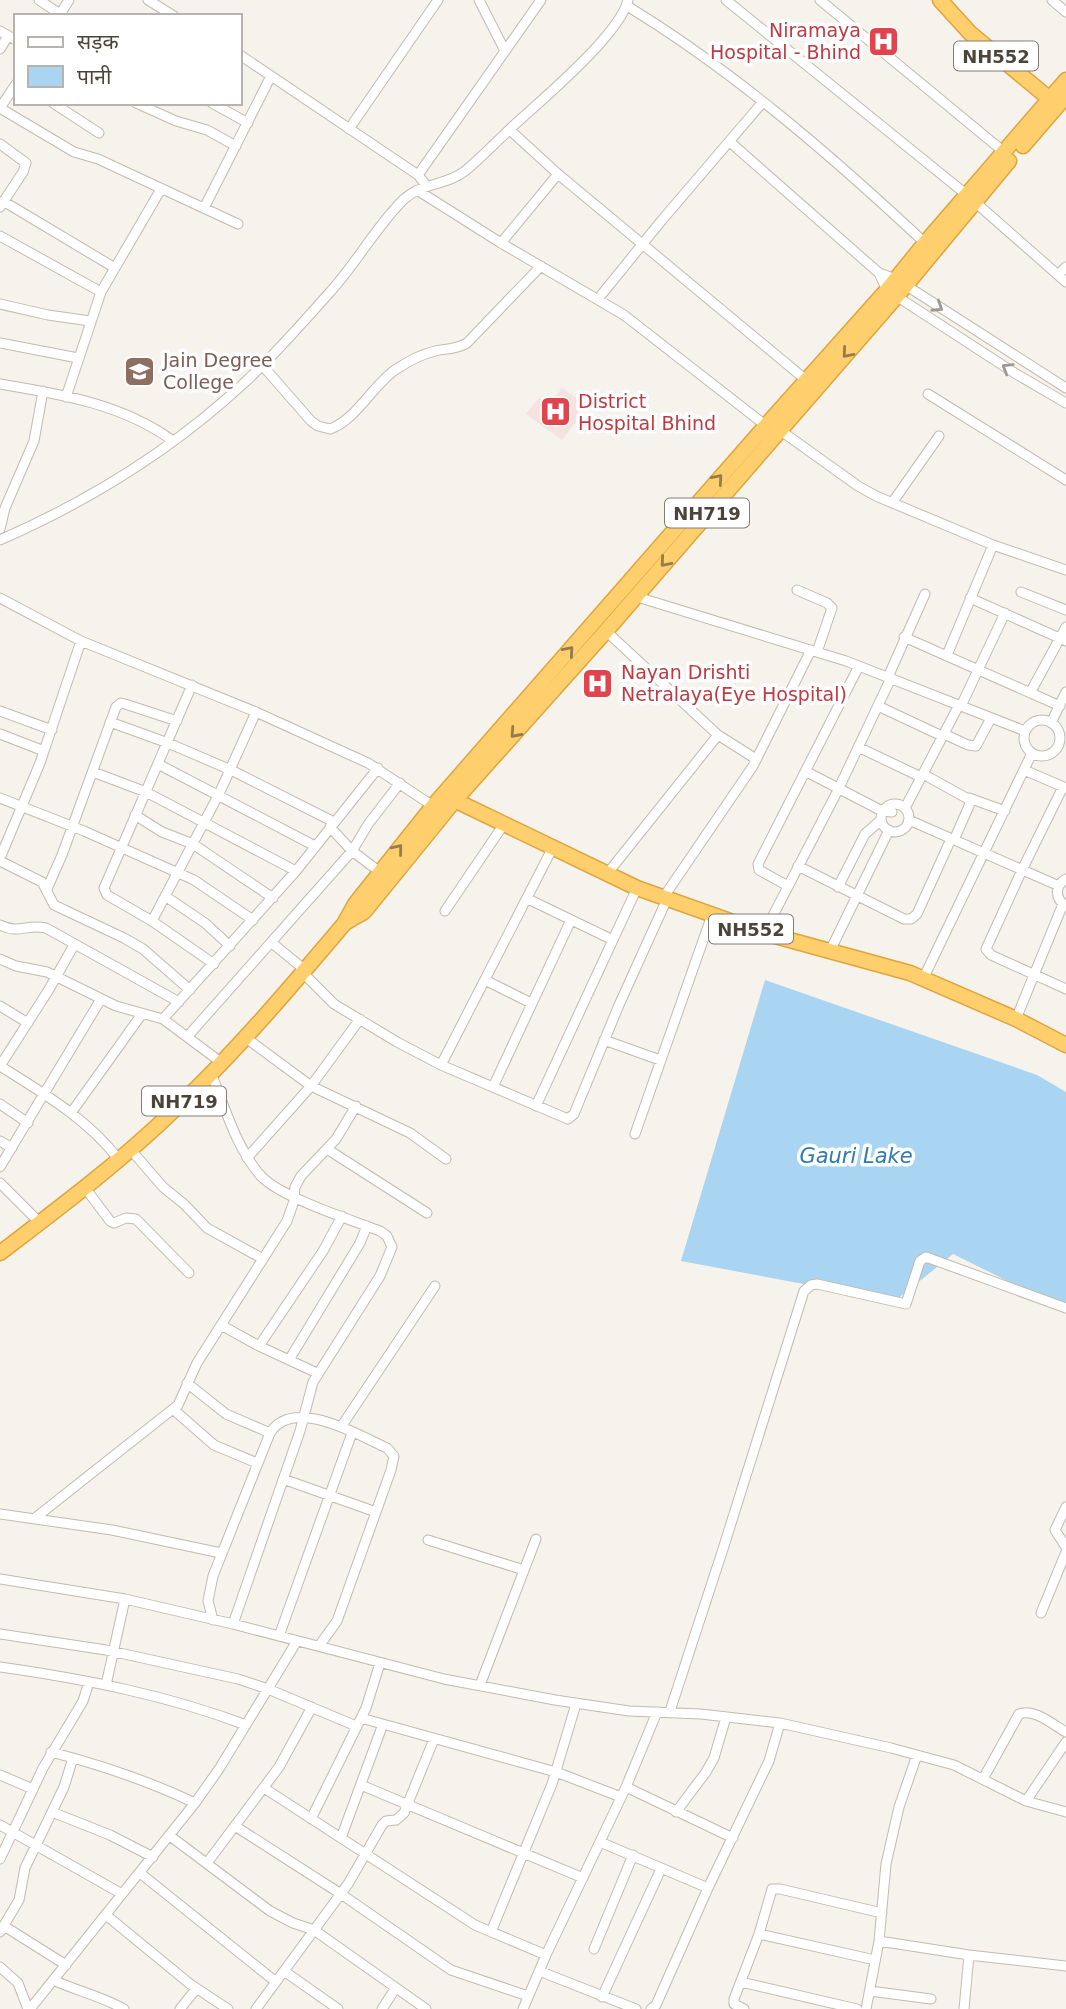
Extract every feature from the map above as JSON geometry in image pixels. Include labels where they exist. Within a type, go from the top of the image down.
[{"type":"highway","name":"NH552","points":[[940,0],[970,33],[1060,103]]},
{"type":"highway","name":"NH719","points":[[0,1253],[86,1189],[131,1150],[246,1038],[344,924],[355,904],[433,806],[449,797],[606,631],[806,380],[896,288],[925,243],[1060,103],[1066,80]]},
{"type":"highway","name":"NH719","points":[[344,924],[364,912],[449,797],[620,591],[896,288],[971,198],[1004,152],[1060,103]]},
{"type":"highway","name":"NH552","points":[[449,797],[637,888],[764,933],[887,966],[923,979],[1016,1019],[1065,1044]]},
{"type":"street","points":[[39,0],[59,14]]},
{"type":"street","points":[[148,0],[171,14]]},
{"type":"street","points":[[349,129],[438,0]]},
{"type":"street","points":[[479,0],[505,51]]},
{"type":"street","points":[[418,175],[541,0]]},
{"type":"street","points":[[726,0],[971,198],[1062,278],[1066,267]]},
{"type":"street","points":[[820,0],[1004,152]]},
{"type":"street","points":[[1052,0],[1066,12]]},
{"type":"street","points":[[0,540],[69,507],[131,470],[173,441],[235,391],[348,272],[403,200],[422,187],[464,173],[569,75],[603,39],[627,3],[682,40],[762,103],[855,178],[925,243]]},
{"type":"street","points":[[0,49],[8,36]]},
{"type":"street","points":[[242,56],[418,175],[422,187],[501,243],[624,315],[771,426],[858,486],[993,545],[1066,570]]},
{"type":"street","points":[[204,208],[271,76]]},
{"type":"street","points":[[14,87],[0,108],[74,152],[98,159],[239,225]]},
{"type":"street","points":[[598,299],[762,103]]},
{"type":"street","points":[[56,105],[99,133]]},
{"type":"street","points":[[140,105],[176,121],[207,130],[236,146]]},
{"type":"street","points":[[216,105],[248,123]]},
{"type":"street","points":[[510,130],[558,174],[806,380]]},
{"type":"street","points":[[730,142],[896,288],[1013,372],[1066,403]]},
{"type":"street","points":[[0,144],[26,163],[2,204],[115,268]]},
{"type":"street","points":[[501,243],[558,174]]},
{"type":"street","points":[[66,397],[101,292],[161,189]]},
{"type":"street","points":[[0,236],[101,292]]},
{"type":"street","points":[[262,365],[311,421],[330,429],[342,422],[386,377],[402,366],[436,351],[459,348],[467,343],[541,266]]},
{"type":"street","points":[[896,288],[1066,388]]},
{"type":"street","points":[[0,304],[90,321]]},
{"type":"street","points":[[0,343],[78,358]]},
{"type":"street","points":[[0,384],[43,391],[130,415],[173,441]]},
{"type":"street","points":[[0,529],[5,508],[34,441],[43,391]]},
{"type":"street","points":[[928,394],[1066,480]]},
{"type":"street","points":[[892,503],[939,436]]},
{"type":"street","points":[[947,655],[993,545]]},
{"type":"street","points":[[272,943],[304,971],[327,999],[397,1042],[441,1065],[565,1119],[571,1118],[665,898],[739,788],[814,651],[832,608],[827,603],[797,590]]},
{"type":"street","points":[[620,591],[859,666],[1026,731]]},
{"type":"street","points":[[1021,592],[1066,610]]},
{"type":"street","points":[[764,933],[878,706],[904,637],[925,594]]},
{"type":"street","points":[[0,598],[81,641],[256,712],[378,768],[433,806]]},
{"type":"street","points":[[971,598],[1063,640]]},
{"type":"street","points":[[830,951],[897,814],[922,775],[960,705],[1005,613]]},
{"type":"street","points":[[1030,693],[1063,640],[1066,628]]},
{"type":"street","points":[[606,631],[718,735],[756,759]]},
{"type":"street","points":[[904,637],[1062,705]]},
{"type":"street","points":[[81,641],[52,730],[0,859],[41,882],[54,905],[134,943],[190,990]]},
{"type":"street","points":[[788,886],[759,870],[758,864],[859,666]]},
{"type":"street","points":[[192,685],[104,888],[105,892],[214,964]]},
{"type":"street","points":[[1051,723],[1066,692]]},
{"type":"street","points":[[47,889],[116,707],[121,703],[177,721]]},
{"type":"street","points":[[878,706],[943,735],[976,746],[991,718]]},
{"type":"street","points":[[0,710],[52,730]]},
{"type":"street","points":[[152,921],[231,770],[256,712]]},
{"type":"street","points":[[1036,721],[1051,723],[1060,735],[1062,747],[1047,756],[1032,753],[1026,746],[1026,731],[1036,721]]},
{"type":"street","points":[[110,722],[231,770],[332,825],[352,851],[380,873]]},
{"type":"street","points":[[0,734],[44,751]]},
{"type":"street","points":[[607,874],[718,735]]},
{"type":"street","points":[[858,747],[969,798],[1004,811]]},
{"type":"street","points":[[923,979],[1032,753]]},
{"type":"street","points":[[158,764],[316,846]]},
{"type":"street","points":[[163,1019],[273,898],[378,768]]},
{"type":"street","points":[[1024,770],[1064,788],[986,949],[991,955],[1066,989]]},
{"type":"street","points":[[93,772],[146,792],[296,871]]},
{"type":"street","points":[[807,772],[838,790],[1059,886]]},
{"type":"street","points":[[187,1037],[352,851],[369,823],[400,783]]},
{"type":"street","points":[[0,798],[177,872],[203,885],[253,920]]},
{"type":"street","points":[[798,866],[857,897],[904,919],[911,919],[917,914],[970,806],[969,798]]},
{"type":"street","points":[[889,830],[902,830],[897,814]]},
{"type":"street","points":[[838,887],[865,834],[897,814]]},
{"type":"street","points":[[135,815],[162,832],[193,844],[273,898]]},
{"type":"street","points":[[445,911],[504,824]]},
{"type":"street","points":[[441,1065],[553,847]]},
{"type":"street","points":[[1016,1019],[1064,905],[1058,897],[1059,886],[1066,878]]},
{"type":"street","points":[[536,1106],[637,888]]},
{"type":"street","points":[[164,896],[205,923],[230,946]]},
{"type":"street","points":[[528,899],[613,940]]},
{"type":"street","points":[[635,1134],[712,915]]},
{"type":"street","points":[[493,1087],[570,920]]},
{"type":"street","points":[[0,925],[12,931],[34,926],[46,928],[178,1002]]},
{"type":"street","points":[[74,945],[58,976],[0,1066],[44,1094],[99,1135],[119,1160]]},
{"type":"street","points":[[0,960],[58,976],[126,1010],[163,1019],[187,1037],[216,1068],[247,1158],[271,1185],[367,1226],[391,1240],[392,1247],[387,1262],[317,1373],[233,1624]]},
{"type":"street","points":[[485,980],[531,1003]]},
{"type":"street","points":[[0,1167],[101,999]]},
{"type":"street","points":[[0,1006],[28,1023]]},
{"type":"street","points":[[71,1113],[142,1014]]},
{"type":"street","points":[[247,1158],[311,1086],[360,1019]]},
{"type":"street","points":[[246,1038],[311,1086],[418,1138],[446,1159]]},
{"type":"street","points":[[604,1040],[660,1060]]},
{"type":"street","points":[[0,1104],[28,1123]]},
{"type":"street","points":[[35,1518],[174,1410],[220,1325],[287,1221],[295,1187],[301,1176],[327,1149],[356,1106]]},
{"type":"street","points":[[0,1141],[12,1148]]},
{"type":"street","points":[[327,1149],[426,1213]]},
{"type":"street","points":[[131,1150],[163,1187],[207,1228],[263,1259]]},
{"type":"street","points":[[0,1183],[40,1223]]},
{"type":"street","points":[[86,1189],[110,1221],[114,1223],[126,1218],[136,1219],[189,1273]]},
{"type":"street","points":[[259,1346],[323,1251],[342,1216]]},
{"type":"street","points":[[289,1360],[360,1243],[367,1226]]},
{"type":"street","points":[[670,1711],[807,1287],[817,1284],[906,1304],[920,1261],[926,1257],[1066,1308]]},
{"type":"street","points":[[341,1427],[435,1286]]},
{"type":"street","points":[[220,1325],[317,1373]]},
{"type":"street","points":[[187,1383],[226,1414],[270,1433]]},
{"type":"street","points":[[174,1410],[214,1445],[257,1463]]},
{"type":"street","points":[[213,1620],[209,1594],[221,1553],[270,1433],[275,1425],[284,1419],[323,1420],[387,1448],[394,1456],[335,1627],[319,1647]]},
{"type":"street","points":[[279,1636],[352,1433]]},
{"type":"street","points":[[283,1479],[376,1512]]},
{"type":"street","points":[[1041,1613],[1064,1568],[1066,1550],[1055,1531],[1066,1507]]},
{"type":"street","points":[[0,1514],[112,1530],[221,1553]]},
{"type":"street","points":[[480,1685],[536,1539]]},
{"type":"street","points":[[428,1540],[524,1570]]},
{"type":"street","points":[[0,1579],[125,1599],[380,1663],[576,1703],[780,1723],[954,1765],[1026,1801],[1066,1812]]},
{"type":"street","points":[[106,1685],[125,1599]]},
{"type":"street","points":[[0,1634],[51,1640],[211,1673],[268,1689],[358,1722],[383,1724],[556,1772],[621,1797]]},
{"type":"street","points":[[0,1967],[18,1983],[29,2009],[195,1803],[297,1641]]},
{"type":"street","points":[[311,1819],[373,1689],[380,1663]]},
{"type":"street","points":[[1,1668],[106,1685],[181,1703],[246,1725]]},
{"type":"street","points":[[0,1858],[51,1752],[83,1701],[89,1682]]},
{"type":"street","points":[[491,1932],[556,1772],[576,1703]]},
{"type":"street","points":[[207,1863],[279,1767],[312,1707]]},
{"type":"street","points":[[523,2009],[626,1787],[657,1712]]},
{"type":"street","points":[[983,1779],[1020,1714],[1032,1713],[1066,1732]]},
{"type":"street","points":[[676,1812],[714,1758],[726,1717]]},
{"type":"street","points":[[651,2009],[656,2005],[769,1761],[780,1723]]},
{"type":"street","points":[[341,1838],[383,1724]]},
{"type":"street","points":[[257,2009],[341,1894],[386,1821],[400,1818],[408,1806],[434,1739]]},
{"type":"street","points":[[1026,1801],[1066,1742]]},
{"type":"street","points":[[51,1752],[157,1786],[195,1803]]},
{"type":"street","points":[[866,2009],[879,1941],[886,1864],[899,1807],[917,1755]]},
{"type":"street","points":[[66,1965],[2,1929],[19,1900],[24,1873],[64,1787],[73,1758]]},
{"type":"street","points":[[0,1775],[33,1789]]},
{"type":"street","points":[[362,1785],[583,1878]]},
{"type":"street","points":[[626,1787],[733,1838]]},
{"type":"street","points":[[264,1788],[468,1920],[546,1955]]},
{"type":"street","points":[[52,1812],[110,1835],[153,1857]]},
{"type":"street","points":[[0,1825],[122,1895]]},
{"type":"street","points":[[235,1826],[451,1969],[528,1996]]},
{"type":"street","points":[[170,1836],[270,1911],[314,1930],[426,2009]]},
{"type":"street","points":[[600,1842],[708,1888]]},
{"type":"street","points":[[594,1949],[633,1856]]},
{"type":"street","points":[[602,1997],[661,1869]]},
{"type":"street","points":[[140,1873],[276,1982]]},
{"type":"street","points":[[744,2009],[734,2004],[772,1889],[882,1913]]},
{"type":"street","points":[[106,1915],[196,1989],[228,2009]]},
{"type":"street","points":[[759,1934],[875,1960]]},
{"type":"street","points":[[879,1941],[1066,1966]]},
{"type":"street","points":[[964,2009],[968,1955]]},
{"type":"street","points":[[284,1971],[338,2009]]},
{"type":"street","points":[[539,1972],[636,2009]]},
{"type":"street","points":[[53,1980],[82,1993],[105,1998],[124,2009]]},
{"type":"street","points":[[741,1982],[857,2009]]},
{"type":"street","points":[[180,2009],[196,1989]]},
{"type":"street","points":[[382,2009],[395,1989]]},
{"type":"street","points":[[870,1991],[931,1999]]},
{"type":"street","points":[[99,2009],[105,1998]]},
{"type":"shaded area","name":"District Hospital Bhind","points":[[562,388],[588,406],[562,440],[526,414],[539,398],[548,405]]},
{"type":"water","name":"Gauri Lake","points":[[765,980],[1037,1075],[1066,1092],[1066,1310],[953,1254],[895,1301],[681,1261]]},
{"type":"place","name":"Niramaya Hospital - Bhind","points":[[884,41]]},
{"type":"place","name":"Jain Degree College","points":[[140,371]]},
{"type":"place","name":"District Hospital Bhind","points":[[555,412]]},
{"type":"place","name":"Nayan Drishti Netralaya(Eye Hospital)","points":[[598,683]]}]
